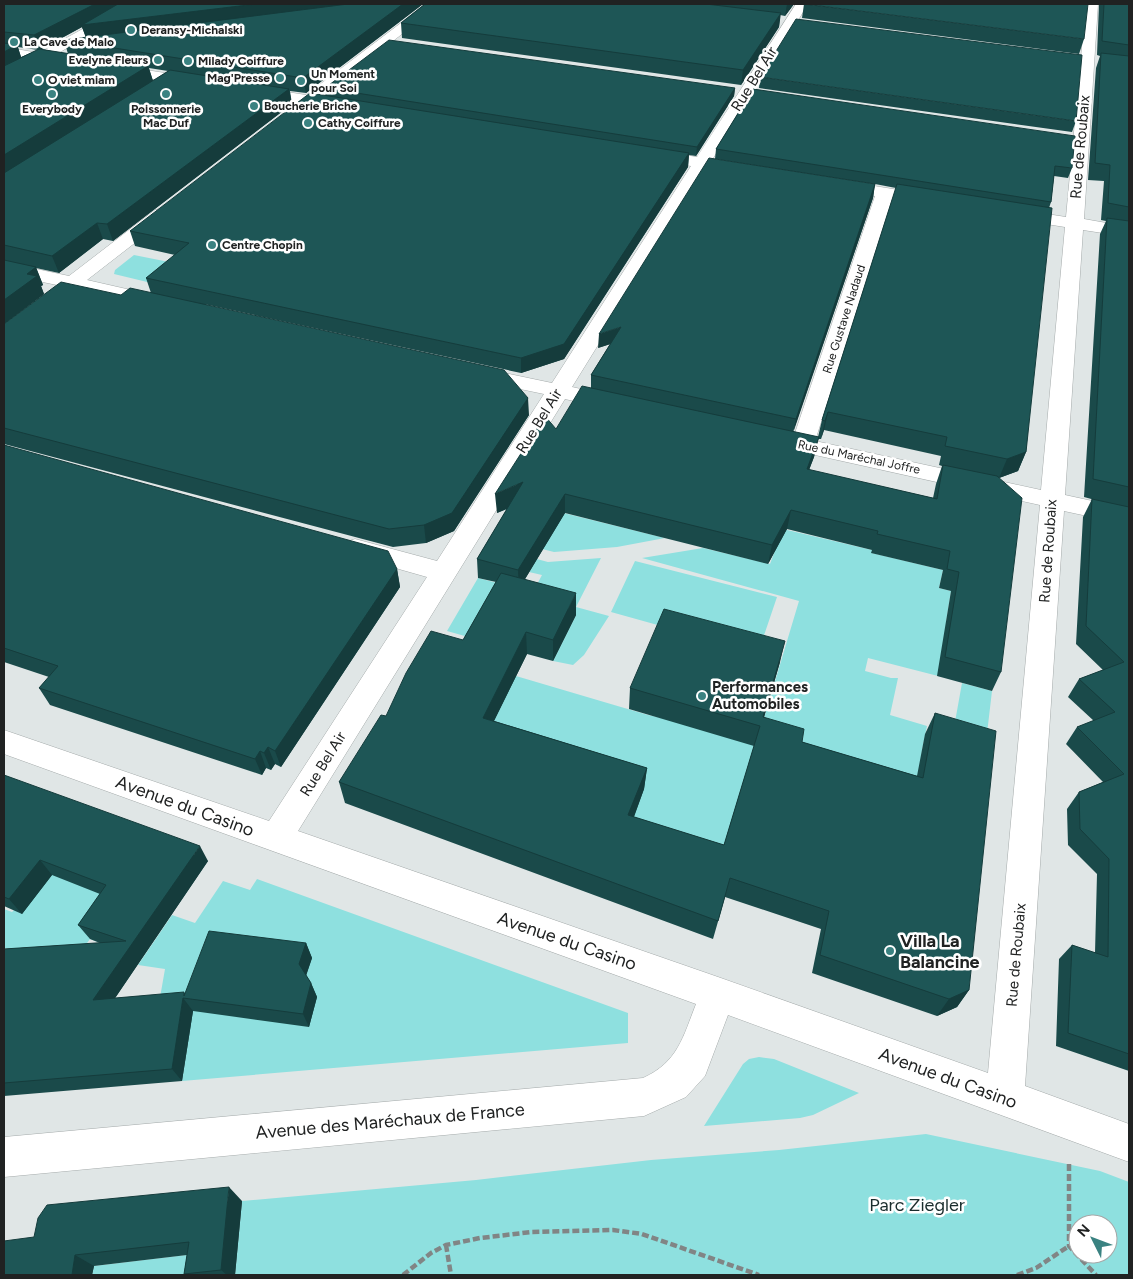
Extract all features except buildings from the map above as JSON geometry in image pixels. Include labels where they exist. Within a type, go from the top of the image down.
[{"type":"street","points":[[4,78],[138,4]]},
{"type":"street","points":[[287,117],[434,4]]},
{"type":"street","name":"Rue de Roubaix","points":[[1005,1099],[1074,223],[1073,139],[1089,61],[1092,4]]},
{"type":"street","name":"Rue Bel Air","points":[[276,839],[745,91],[793,18]]},
{"type":"street","points":[[386,41],[410,44]]},
{"type":"street","points":[[4,56],[48,53],[93,45]]},
{"type":"street","points":[[4,51],[23,54]]},
{"type":"street","points":[[48,53],[83,64]]},
{"type":"street","points":[[103,67],[209,84]]},
{"type":"street","points":[[152,90],[171,78]]},
{"type":"street","points":[[238,89],[353,107]]},
{"type":"street","points":[[634,152],[762,173]]},
{"type":"street","points":[[819,182],[944,202]]},
{"type":"street","name":"Rue Gustave Nadaud","points":[[802,445],[885,193]]},
{"type":"street","points":[[4,336],[172,206]]},
{"type":"street","points":[[1002,212],[1129,232]]},
{"type":"street","points":[[4,268],[174,306]]},
{"type":"street","points":[[460,369],[633,407]]},
{"type":"street","name":"Rue du Maréchal Joffre","points":[[755,434],[1129,517]]},
{"type":"street","points":[[334,542],[444,572]]},
{"type":"street","name":"Avenue du Casino","points":[[4,742],[718,994],[1129,1143]]},
{"type":"street","name":"Avenue des Maréchaux de France","points":[[4,1157],[644,1097],[673,1084],[692,1063],[718,994]]},
{"type":"path","points":[[1067,1120],[1068,1214]]},
{"type":"path","points":[[404,1275],[431,1253],[446,1245],[480,1238],[532,1232],[613,1230],[642,1234],[759,1275]]},
{"type":"path","points":[[446,1245],[451,1275]]},
{"type":"path","points":[[1017,1275],[1036,1268],[1068,1247]]},
{"type":"path","points":[[1086,1264],[1096,1275]]},
{"type":"green space","points":[[134,255],[174,263],[201,295],[114,274],[115,270]]},
{"type":"green space","points":[[523,503],[665,538],[617,547],[554,552],[502,539]]},
{"type":"green space","points":[[783,529],[872,550],[872,553],[943,570],[939,588],[951,591],[946,622],[952,624],[942,677],[868,658],[865,671],[898,678],[890,715],[927,726],[922,750],[918,799],[734,869],[435,723],[516,676],[648,715],[758,738],[799,601],[642,558],[703,548],[770,564]]},
{"type":"green space","points":[[510,552],[548,562],[601,558],[576,607],[609,616],[584,655],[573,665],[553,661],[576,615],[479,640],[447,631],[478,578],[533,592],[542,575],[529,572],[532,567]]},
{"type":"green space","points":[[635,561],[777,597],[758,653],[611,612]]},
{"type":"green space","points":[[962,683],[992,691],[986,742],[953,733]]},
{"type":"green space","points":[[53,873],[112,887],[113,948],[90,939],[77,957],[4,948],[4,909],[12,912]]},
{"type":"green space","points":[[257,879],[628,1013],[628,1043],[182,1081],[190,1028],[158,1009],[165,969],[138,965],[172,915],[195,923],[223,881],[250,890]]},
{"type":"green space","points":[[759,1057],[774,1059],[859,1093],[813,1115],[800,1118],[704,1126],[743,1064],[749,1059]]},
{"type":"green space","name":"Parc Ziegler","points":[[926,1134],[1100,1171],[1129,1182],[1129,1275],[235,1275],[242,1201],[476,1180],[651,1160],[779,1150]]},
{"type":"green space","points":[[203,1253],[200,1275],[92,1275],[94,1266]]},
{"type":"place","name":"Deransy-Michalski","points":[[131,30]]},
{"type":"place","name":"La Cave de Malo","points":[[14,42]]},
{"type":"place","name":"Evelyne Fleurs","points":[[158,60]]},
{"type":"place","name":"Milady Coiffure","points":[[188,61]]},
{"type":"place","name":"Mag'Presse","points":[[280,78]]},
{"type":"place","name":"O viet miam","points":[[38,80]]},
{"type":"place","name":"Un Moment pour Soi","points":[[301,81]]},
{"type":"place","name":"Everybody","points":[[52,94]]},
{"type":"place","name":"Poissonnerie Mac Duf","points":[[166,94]]},
{"type":"place","name":"Boucherie Briche","points":[[254,106]]},
{"type":"place","name":"Cathy Coiffure","points":[[308,123]]},
{"type":"place","name":"Centre Chopin","points":[[212,245]]},
{"type":"place","name":"Performances Automobiles","points":[[702,696]]},
{"type":"place","name":"Villa La Balancine","points":[[890,951]]}]
